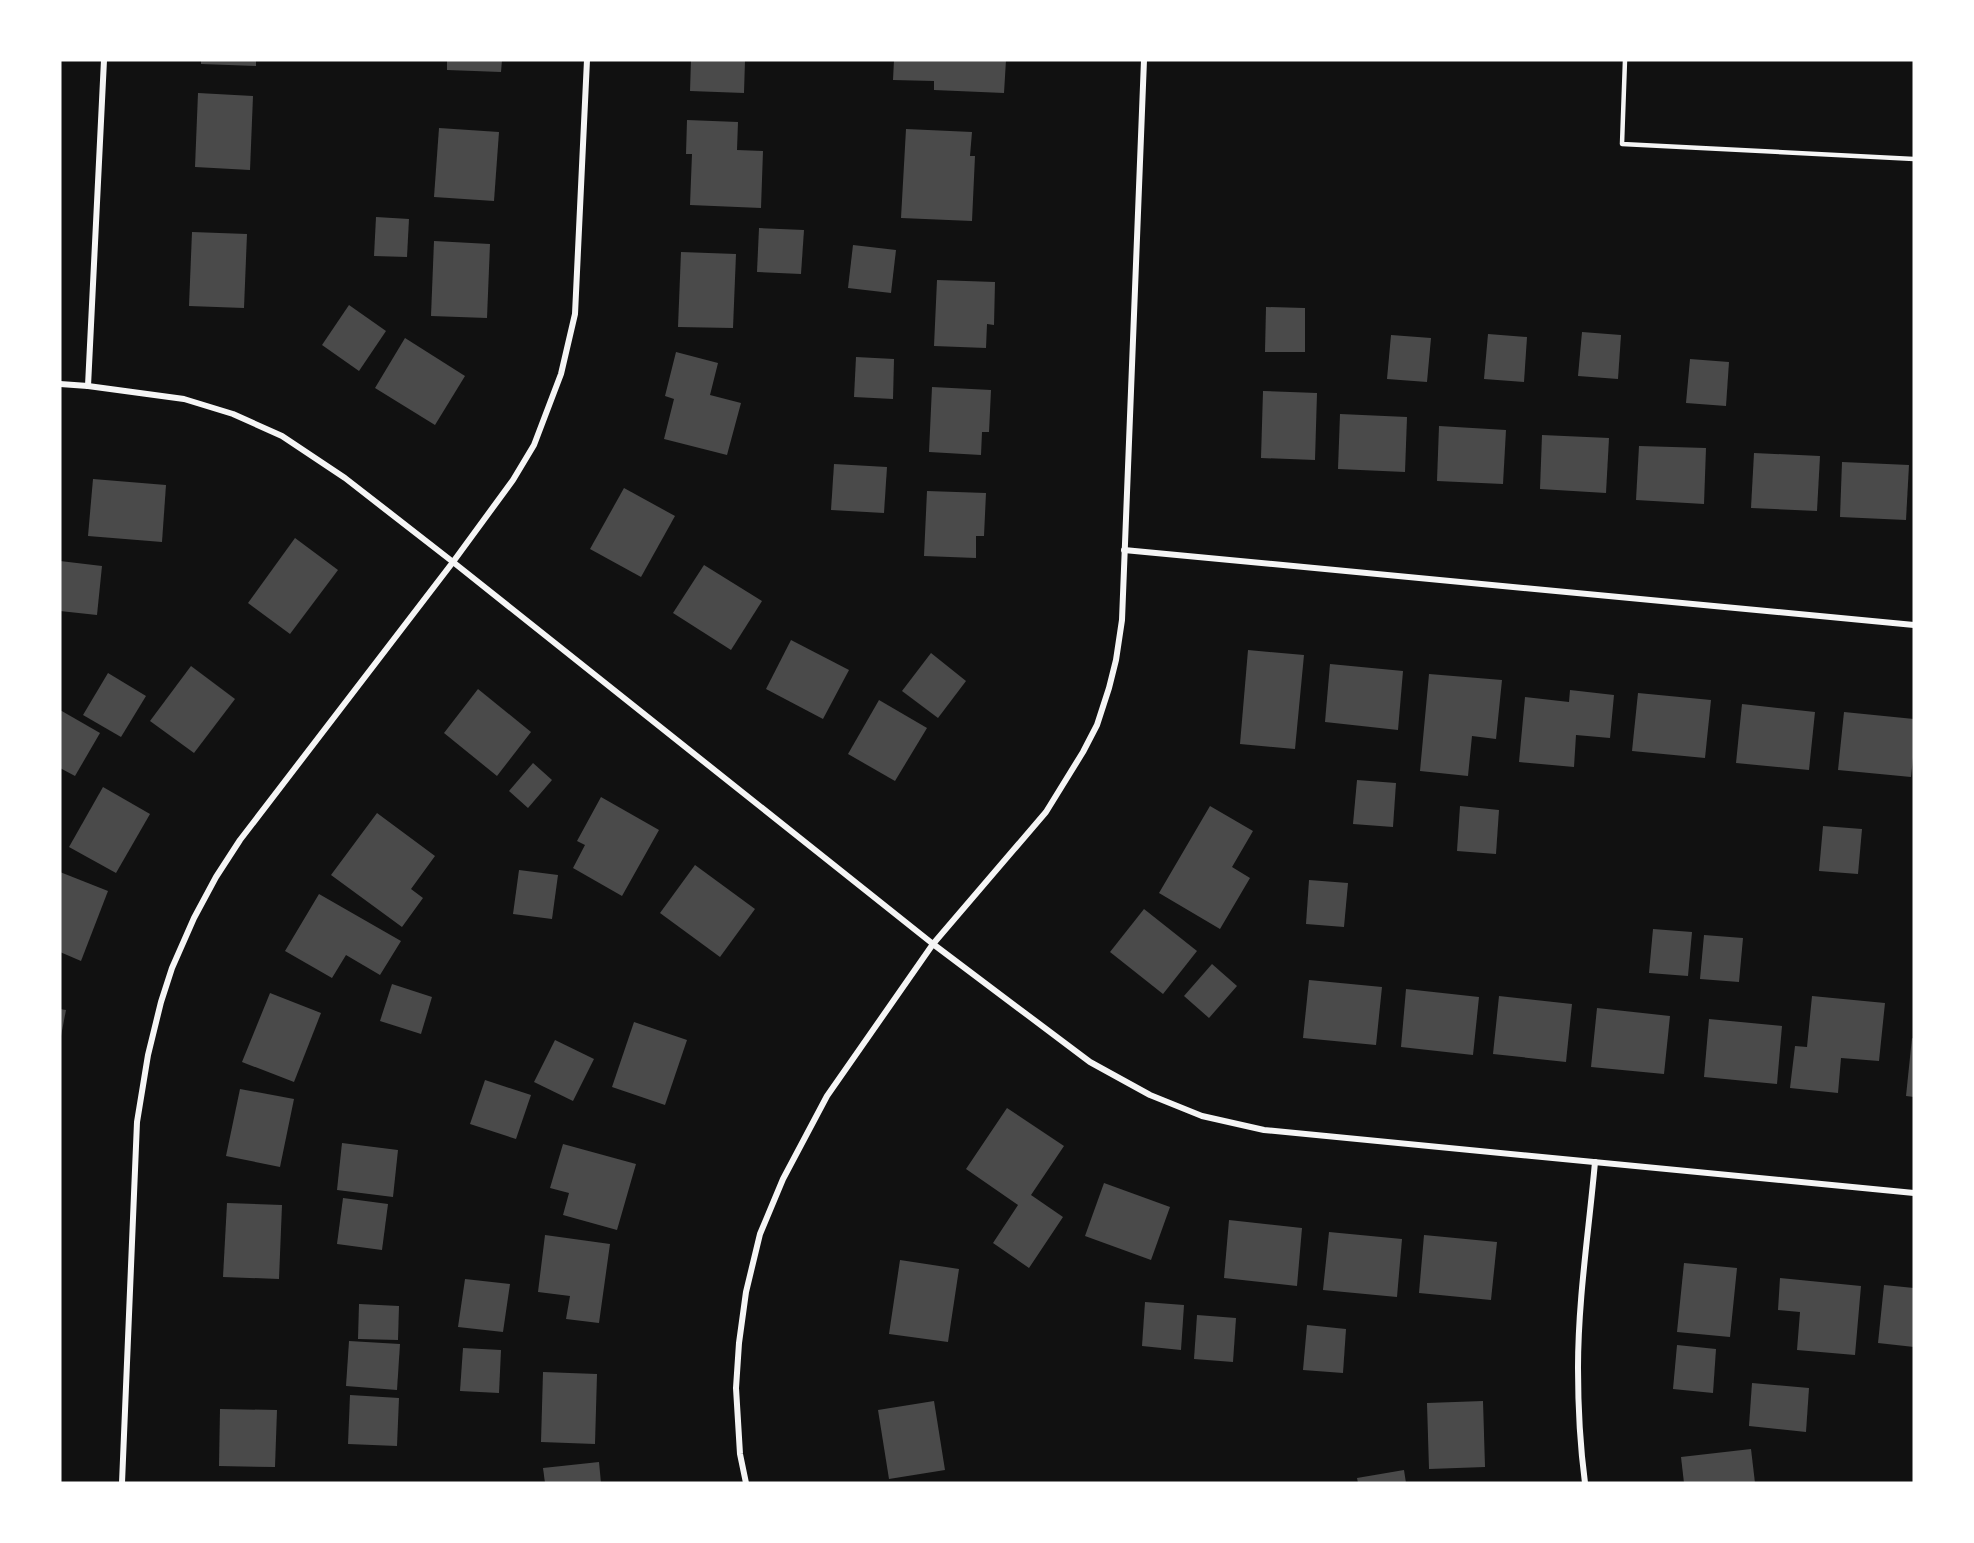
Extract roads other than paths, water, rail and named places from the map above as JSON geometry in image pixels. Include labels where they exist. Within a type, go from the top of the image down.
[{"type":"street","points":[[88,386],[104,60]]},
{"type":"street","points":[[122,1483],[137,1122],[148,1055],[160,1002],[194,918],[216,877],[240,840],[453,562],[513,480],[534,445],[561,374],[574,314],[587,60]]},
{"type":"street","points":[[746,1483],[740,1454],[737,1377],[739,1343],[760,1234],[783,1179],[827,1096],[933,944],[1046,812],[1097,725],[1116,660],[1122,620],[1144,60]]},
{"type":"street","points":[[60,384],[184,399],[233,414],[282,436],[345,478],[453,562],[933,944],[1090,1062],[1150,1095],[1202,1116],[1264,1130],[1914,1193]]},
{"type":"street","points":[[1124,550],[1914,626]]},
{"type":"street","points":[[1585,1483],[1580,1443],[1578,1367],[1582,1286],[1595,1162]]},
{"type":"lane","points":[[1625,60],[1622,144],[1914,159]]}]
